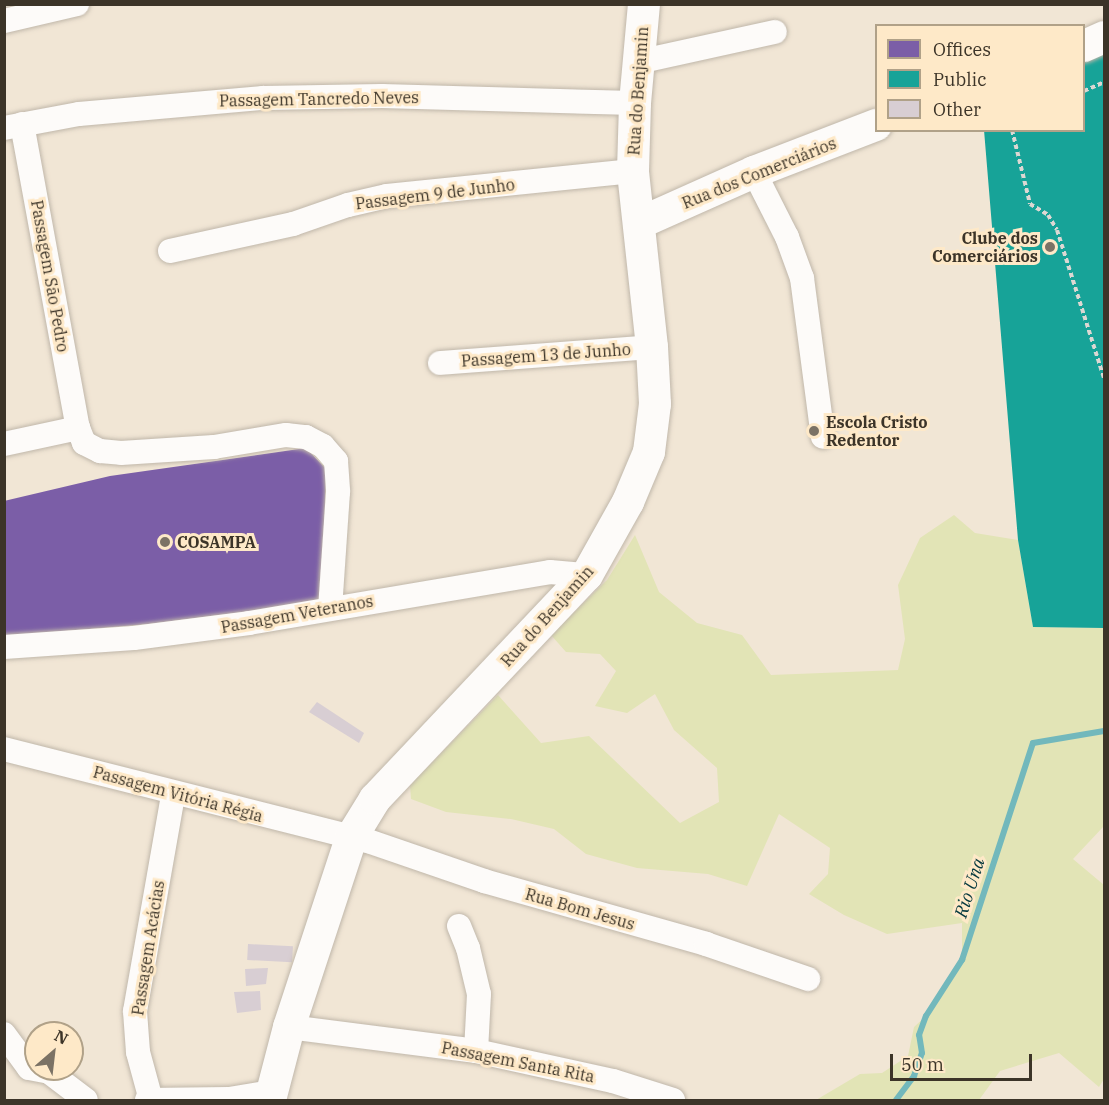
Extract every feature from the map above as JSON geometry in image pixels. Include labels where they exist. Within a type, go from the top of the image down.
[{"type":"main road","name":"Rua do Benjamin","points":[[271,1096],[290,1028],[351,838],[375,799],[587,575],[628,502],[649,452],[655,404],[652,347],[642,222],[633,171],[634,103],[644,4]]},
{"type":"main road","points":[[1085,45],[1104,36]]},
{"type":"main road","name":"Rua dos Comerciários","points":[[642,222],[754,172],[875,125]]},
{"type":"street","points":[[4,21],[77,4]]},
{"type":"street","points":[[638,63],[776,32]]},
{"type":"street","name":"Passagem Tancredo Neves","points":[[13,126],[79,114],[263,98],[382,96],[634,103]]},
{"type":"street","name":"Passagem São Pedro","points":[[13,126],[78,428]]},
{"type":"street","name":"Passagem 9 de Junho","points":[[170,251],[293,224],[348,205],[387,196],[633,171]]},
{"type":"street","points":[[754,172],[787,237],[802,278],[823,437]]},
{"type":"street","name":"Passagem 13 de Junho","points":[[440,363],[652,347]]},
{"type":"street","points":[[4,444],[78,428],[84,443],[100,451],[121,453],[214,447],[286,435],[306,437],[323,446],[336,461],[338,492],[330,608]]},
{"type":"street","name":"Passagem Veteranos","points":[[4,647],[146,636],[249,623],[550,573],[587,575]]},
{"type":"street","name":"Passagem Vitória Régia","points":[[4,749],[173,795],[351,838]]},
{"type":"street","name":"Passagem Acácias","points":[[151,1100],[138,1052],[135,1011],[173,795]]},
{"type":"street","name":"Rua Bom Jesus","points":[[351,838],[484,881],[706,944],[808,979]]},
{"type":"street","points":[[459,926],[468,948],[479,994],[476,1051]]},
{"type":"street","name":"Passagem Santa Rita","points":[[290,1028],[476,1051],[613,1081],[673,1101]]},
{"type":"street","points":[[4,1034],[29,1068],[49,1072],[86,1101]]},
{"type":"street","points":[[147,1101],[271,1096]]},
{"type":"path","points":[[1085,90],[1104,82]]},
{"type":"path","points":[[1012,132],[1030,204],[1048,215],[1057,230],[1104,378]]},
{"type":"green space","points":[[954,515],[975,533],[1018,540],[1033,627],[1104,628],[1104,826],[1073,859],[1104,885],[1104,1079],[1099,1087],[1059,1053],[1000,1071],[979,1100],[816,1100],[860,1074],[882,1073],[908,1056],[914,1027],[926,1016],[962,960],[962,923],[887,934],[844,915],[809,894],[828,874],[830,848],[779,814],[747,886],[708,874],[637,868],[586,854],[554,829],[511,819],[446,812],[411,799],[410,785],[498,695],[541,743],[589,736],[680,823],[719,802],[717,768],[674,730],[655,694],[627,713],[595,706],[616,671],[600,654],[566,652],[551,635],[607,580],[635,535],[659,592],[697,623],[742,635],[771,675],[898,670],[905,639],[898,585],[920,538]]},
{"type":"building: Offices","name":"COSAMPA","points":[[306,448],[326,469],[322,599],[299,605],[149,624],[4,636],[4,501],[110,476]]},
{"type":"building: Public","name":"Clube dos Comerciários","points":[[1104,52],[1104,628],[1033,627],[1018,540],[984,132],[1085,132],[1085,61]]},
{"type":"building: Other","points":[[317,702],[364,733],[359,743],[309,712]]},
{"type":"building: Other","points":[[248,944],[293,946],[292,962],[247,960]]},
{"type":"building: Other","points":[[268,968],[266,984],[246,986],[245,969]]},
{"type":"building: Other","points":[[260,991],[261,1010],[237,1013],[234,992]]},
{"type":"waterway","name":"Rio Una","points":[[896,1100],[914,1076],[922,1053],[919,1035],[926,1016],[962,960],[1033,743],[1104,731]]},
{"type":"place","name":"Clube dos Comerciários","points":[[1050,247]]},
{"type":"place","name":"Escola Cristo Redentor","points":[[814,431]]},
{"type":"place","name":"COSAMPA","points":[[165,542]]}]
